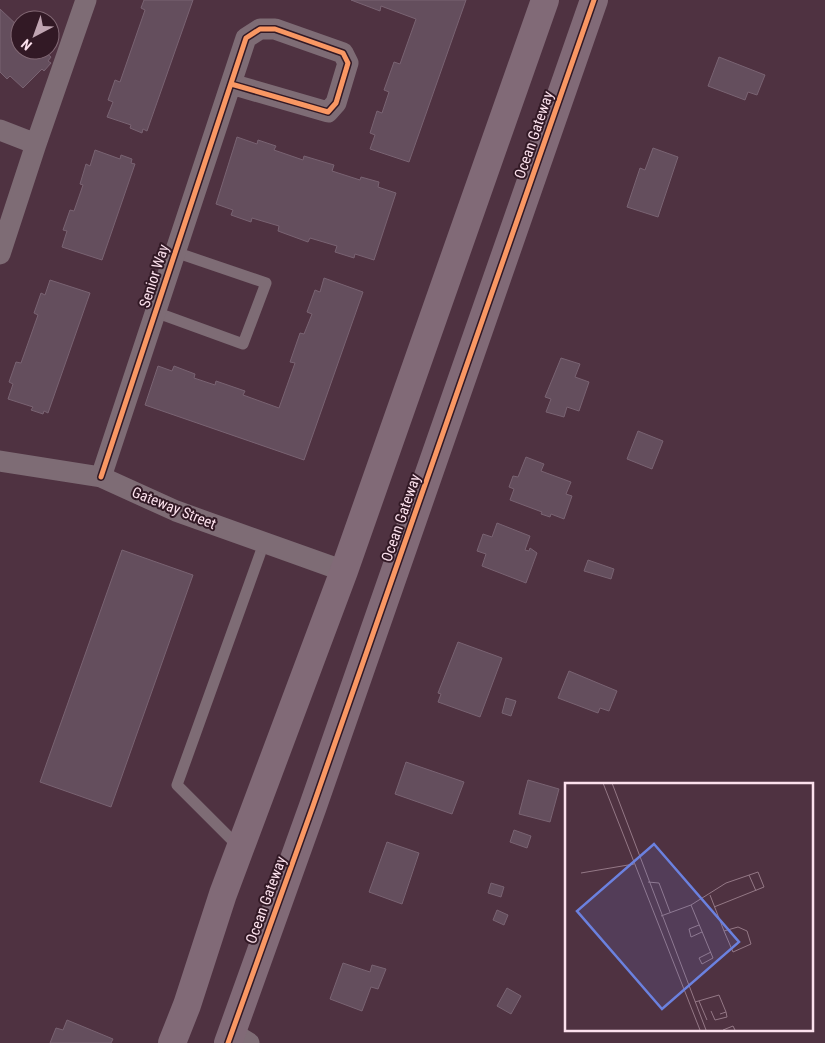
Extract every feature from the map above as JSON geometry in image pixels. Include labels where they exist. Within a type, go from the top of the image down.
[{"type":"main road","points":[[172,1043],[187,1005],[223,894],[344,571],[545,0]]},
{"type":"main road","name":"Ocean Gateway","points":[[236,1039],[317,796],[594,0]]},
{"type":"street","points":[[0,254],[86,0]]},
{"type":"street","name":"Senior Way","points":[[100,477],[246,38],[260,29],[275,29],[344,53],[348,63],[336,103],[328,112],[231,84]]},
{"type":"street","points":[[0,130],[36,144]]},
{"type":"street","name":"Gateway Street","points":[[0,461],[100,477],[176,511],[344,571]]},
{"type":"lane","points":[[155,312],[243,344],[266,283],[175,252]]},
{"type":"lane","points":[[240,848],[177,785],[264,543]]},
{"type":"building","points":[[144,0],[193,0],[147,131],[143,129],[142,133],[130,128],[131,125],[107,117],[113,102],[108,100],[115,80],[120,82],[145,10],[141,8]]},
{"type":"building","points":[[351,0],[466,0],[409,162],[370,149],[375,135],[370,133],[377,111],[382,113],[389,92],[384,90],[394,62],[400,64],[416,19],[381,6],[380,11]]},
{"type":"building","points":[[0,9],[10,18],[10,60],[49,60],[51,63],[44,71],[42,69],[23,88],[10,76],[7,79],[0,72]]},
{"type":"building","points":[[719,57],[765,75],[757,95],[748,92],[745,100],[708,86]]},
{"type":"building","points":[[237,137],[257,144],[258,140],[276,146],[274,150],[303,160],[304,156],[334,165],[332,171],[360,180],[361,177],[379,182],[378,187],[396,193],[374,260],[355,254],[354,258],[335,252],[337,246],[310,238],[308,242],[278,231],[279,226],[252,218],[251,222],[231,215],[233,210],[216,204]]},
{"type":"building","points":[[653,148],[678,157],[658,217],[627,207],[640,168],[645,170]]},
{"type":"building","points":[[95,150],[120,159],[121,155],[132,159],[131,163],[135,164],[102,260],[62,247],[67,231],[63,230],[70,210],[74,211],[83,185],[80,184],[86,164],[90,166]]},
{"type":"building","points":[[324,278],[363,292],[304,460],[145,405],[158,366],[172,371],[174,366],[195,374],[194,378],[215,385],[216,381],[245,391],[243,395],[279,408],[295,363],[290,362],[300,333],[304,334],[312,314],[307,312],[315,290],[320,292]]},
{"type":"building","points":[[50,280],[90,293],[48,413],[44,411],[43,414],[31,410],[33,407],[8,399],[13,384],[9,382],[16,362],[21,363],[38,315],[34,313],[41,293],[45,295]]},
{"type":"building","points":[[561,358],[580,364],[575,377],[589,382],[579,411],[567,407],[564,417],[546,412],[551,399],[545,397]]},
{"type":"building","points":[[638,431],[663,441],[652,469],[627,459]]},
{"type":"building","points":[[526,457],[544,464],[541,471],[571,482],[566,494],[572,496],[564,519],[551,514],[550,517],[541,514],[542,512],[510,500],[514,489],[509,487],[513,476],[518,477]]},
{"type":"building","points":[[497,523],[530,536],[525,550],[529,551],[530,548],[537,553],[526,583],[482,566],[486,554],[477,551],[483,534],[492,537]]},
{"type":"building","points":[[122,550],[193,575],[111,807],[40,782]]},
{"type":"building","points":[[588,560],[614,569],[611,579],[584,571]]},
{"type":"building","points":[[458,642],[502,658],[480,717],[438,702],[441,694],[438,693]]},
{"type":"building","points":[[569,671],[617,691],[609,711],[600,708],[598,713],[558,698]]},
{"type":"building","points":[[506,698],[516,701],[511,716],[502,713]]},
{"type":"building","points":[[406,762],[464,782],[452,814],[395,794]]},
{"type":"building","points":[[528,780],[559,789],[550,822],[519,814]]},
{"type":"building","points":[[514,830],[531,836],[527,848],[510,842]]},
{"type":"building","points":[[387,842],[419,853],[402,904],[369,892]]},
{"type":"building","points":[[491,883],[504,887],[501,897],[488,893]]},
{"type":"building","points":[[497,910],[508,915],[504,925],[493,920]]},
{"type":"building","points":[[343,963],[370,972],[372,965],[386,969],[378,989],[371,987],[362,1011],[330,999]]},
{"type":"building","points":[[507,988],[521,996],[511,1014],[497,1006]]},
{"type":"building","points":[[67,1020],[113,1039],[111,1043],[50,1043],[56,1028],[63,1030]]},
{"type":"cycle path","points":[[228,1043],[313,806],[594,0]]},
{"type":"cycle path","points":[[101,477],[246,38],[260,29],[275,29],[343,53],[348,63],[336,103],[328,112],[231,84]]}]
